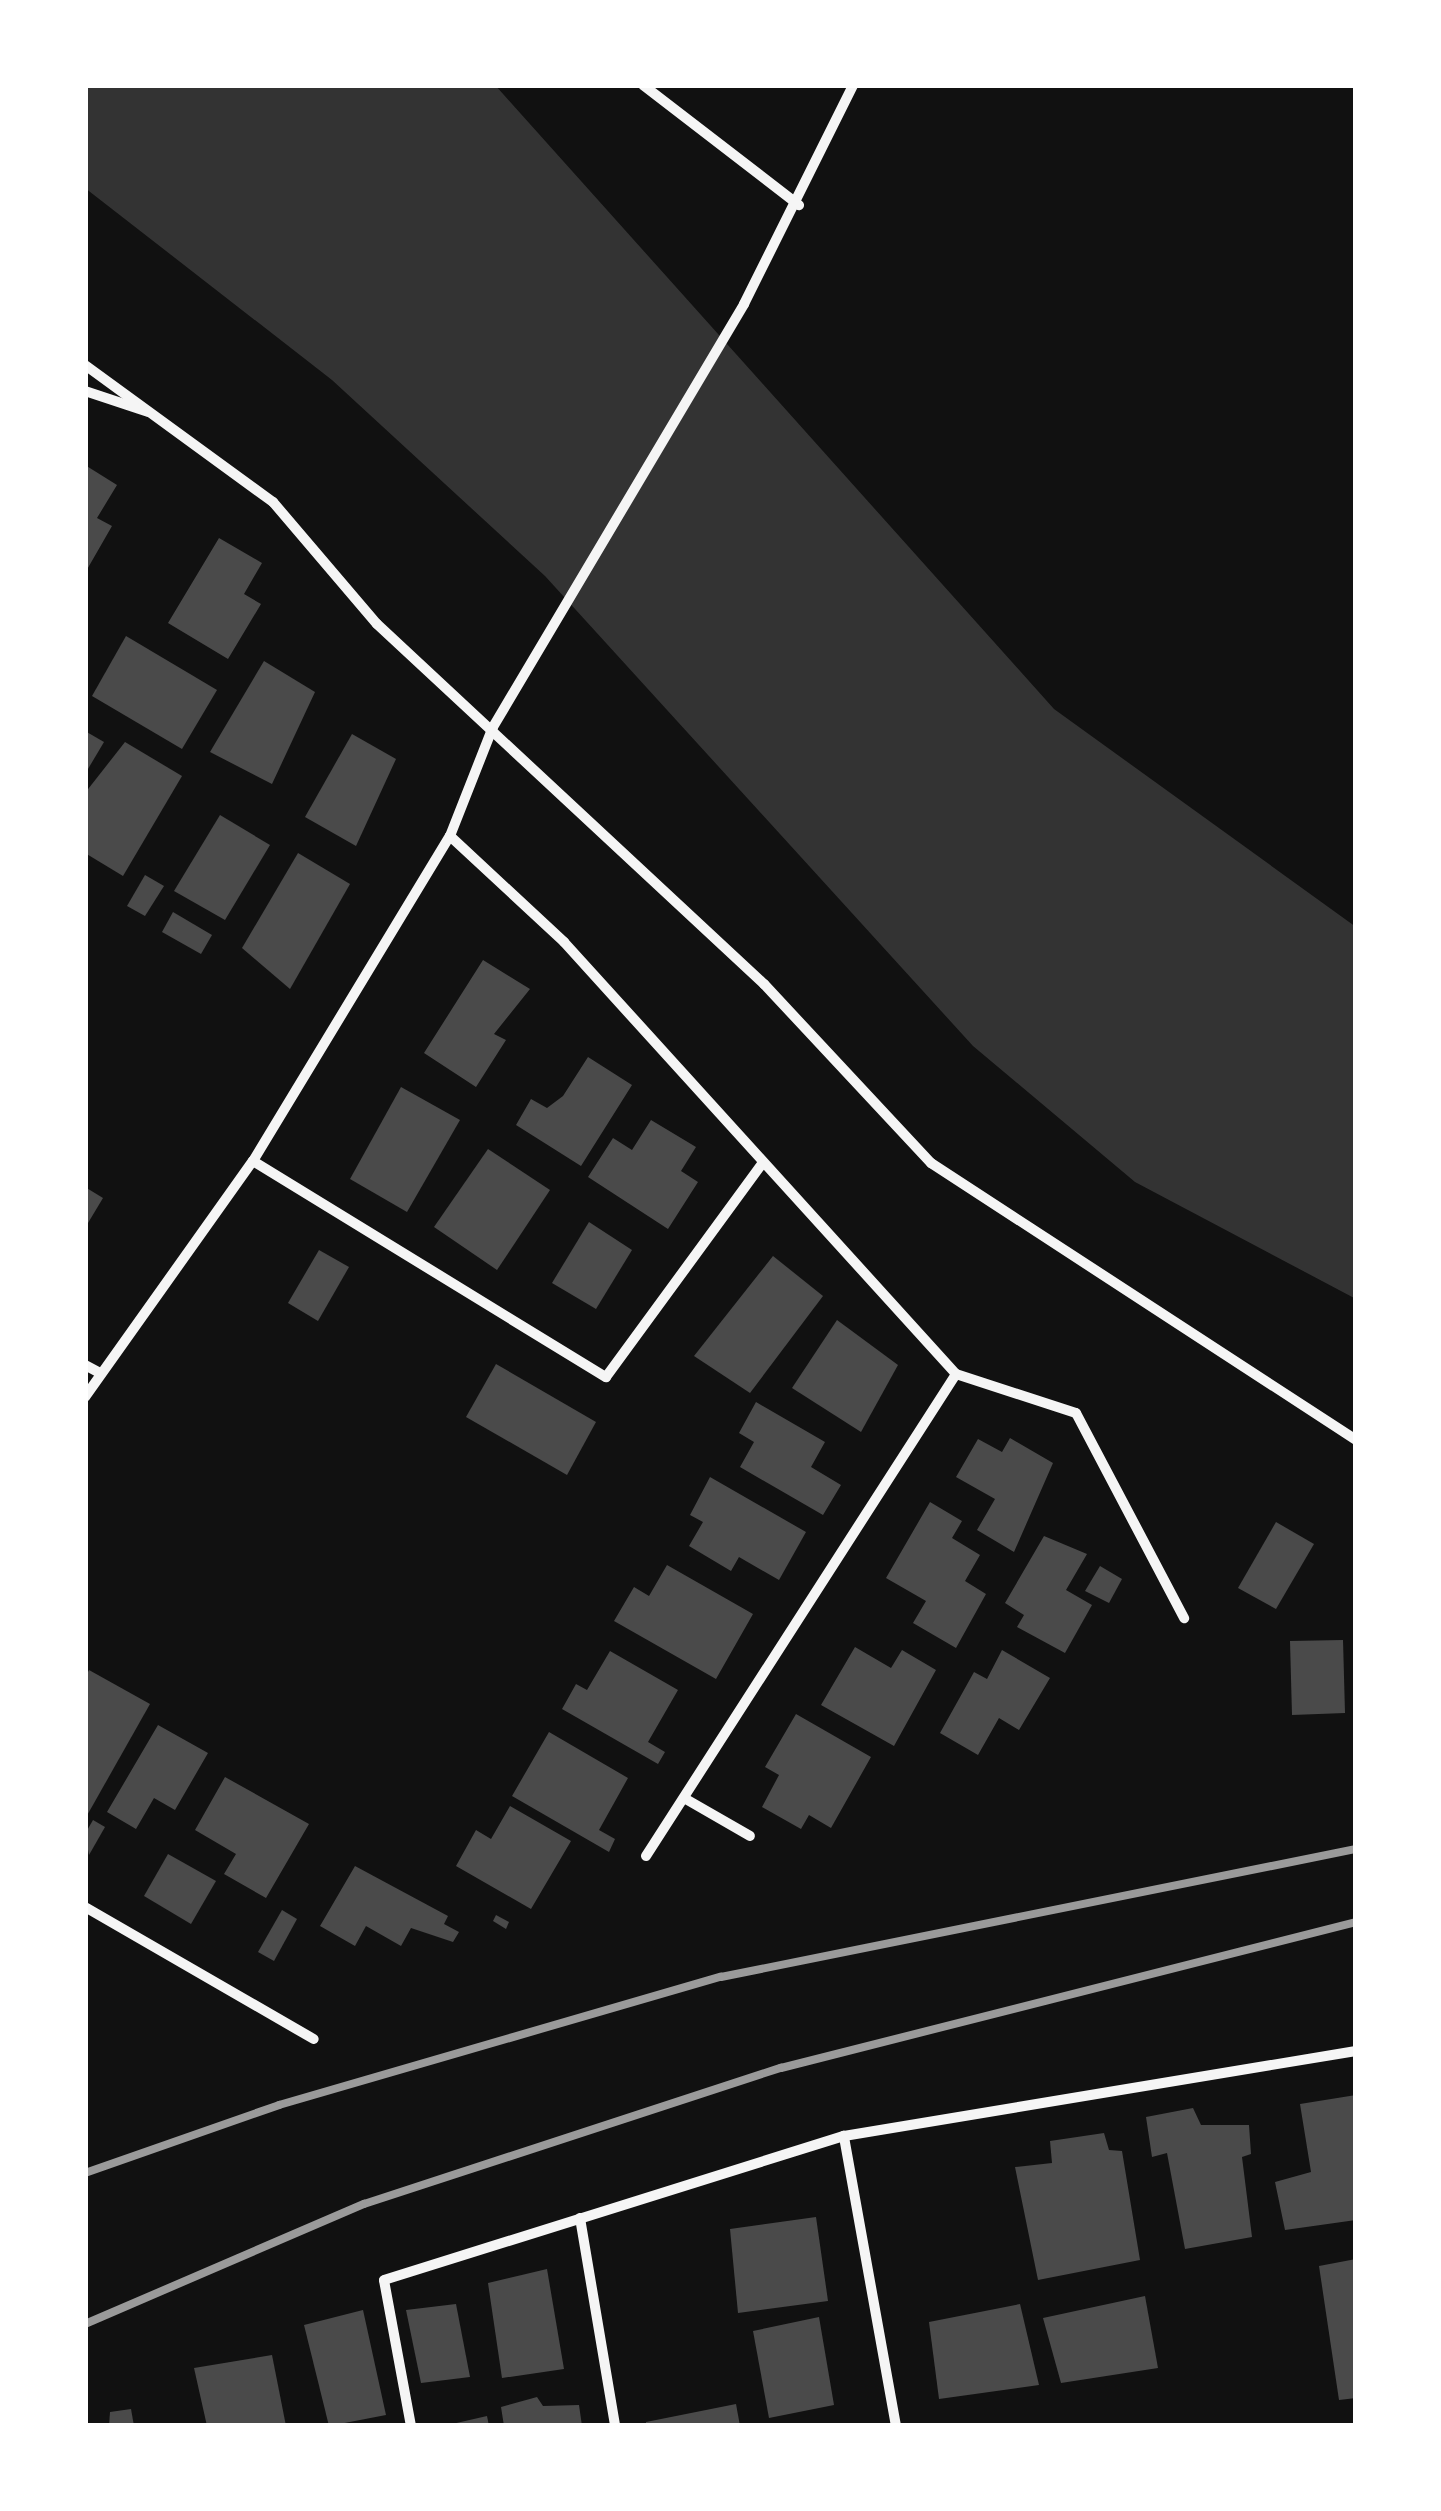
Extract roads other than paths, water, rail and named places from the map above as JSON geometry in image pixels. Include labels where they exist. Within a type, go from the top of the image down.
[{"type":"street","points":[[643,85],[798,205]]},
{"type":"street","points":[[85,1397],[252,1161],[450,836],[493,727],[744,304],[798,205],[854,85]]},
{"type":"street","points":[[85,365],[163,418],[272,502],[377,624],[493,727],[764,984],[930,1162],[1356,1440]]},
{"type":"street","points":[[85,390],[163,418]]},
{"type":"street","points":[[450,836],[564,942],[956,1374],[1076,1414],[1184,1618]]},
{"type":"street","points":[[252,1161],[606,1377],[762,1164]]},
{"type":"street","points":[[85,1365],[100,1373]]},
{"type":"street","points":[[646,1856],[956,1374]]},
{"type":"street","points":[[684,1798],[750,1836]]},
{"type":"street","points":[[85,1907],[314,2040]]},
{"type":"street","points":[[411,2426],[384,2280],[844,2136],[1356,2051]]},
{"type":"street","points":[[844,2136],[896,2426]]},
{"type":"street","points":[[580,2218],[615,2426]]},
{"type":"railway","points":[[85,2173],[279,2105],[721,1977],[1356,1849]]},
{"type":"railway","points":[[85,2324],[364,2204],[781,2068],[1356,1922]]}]
